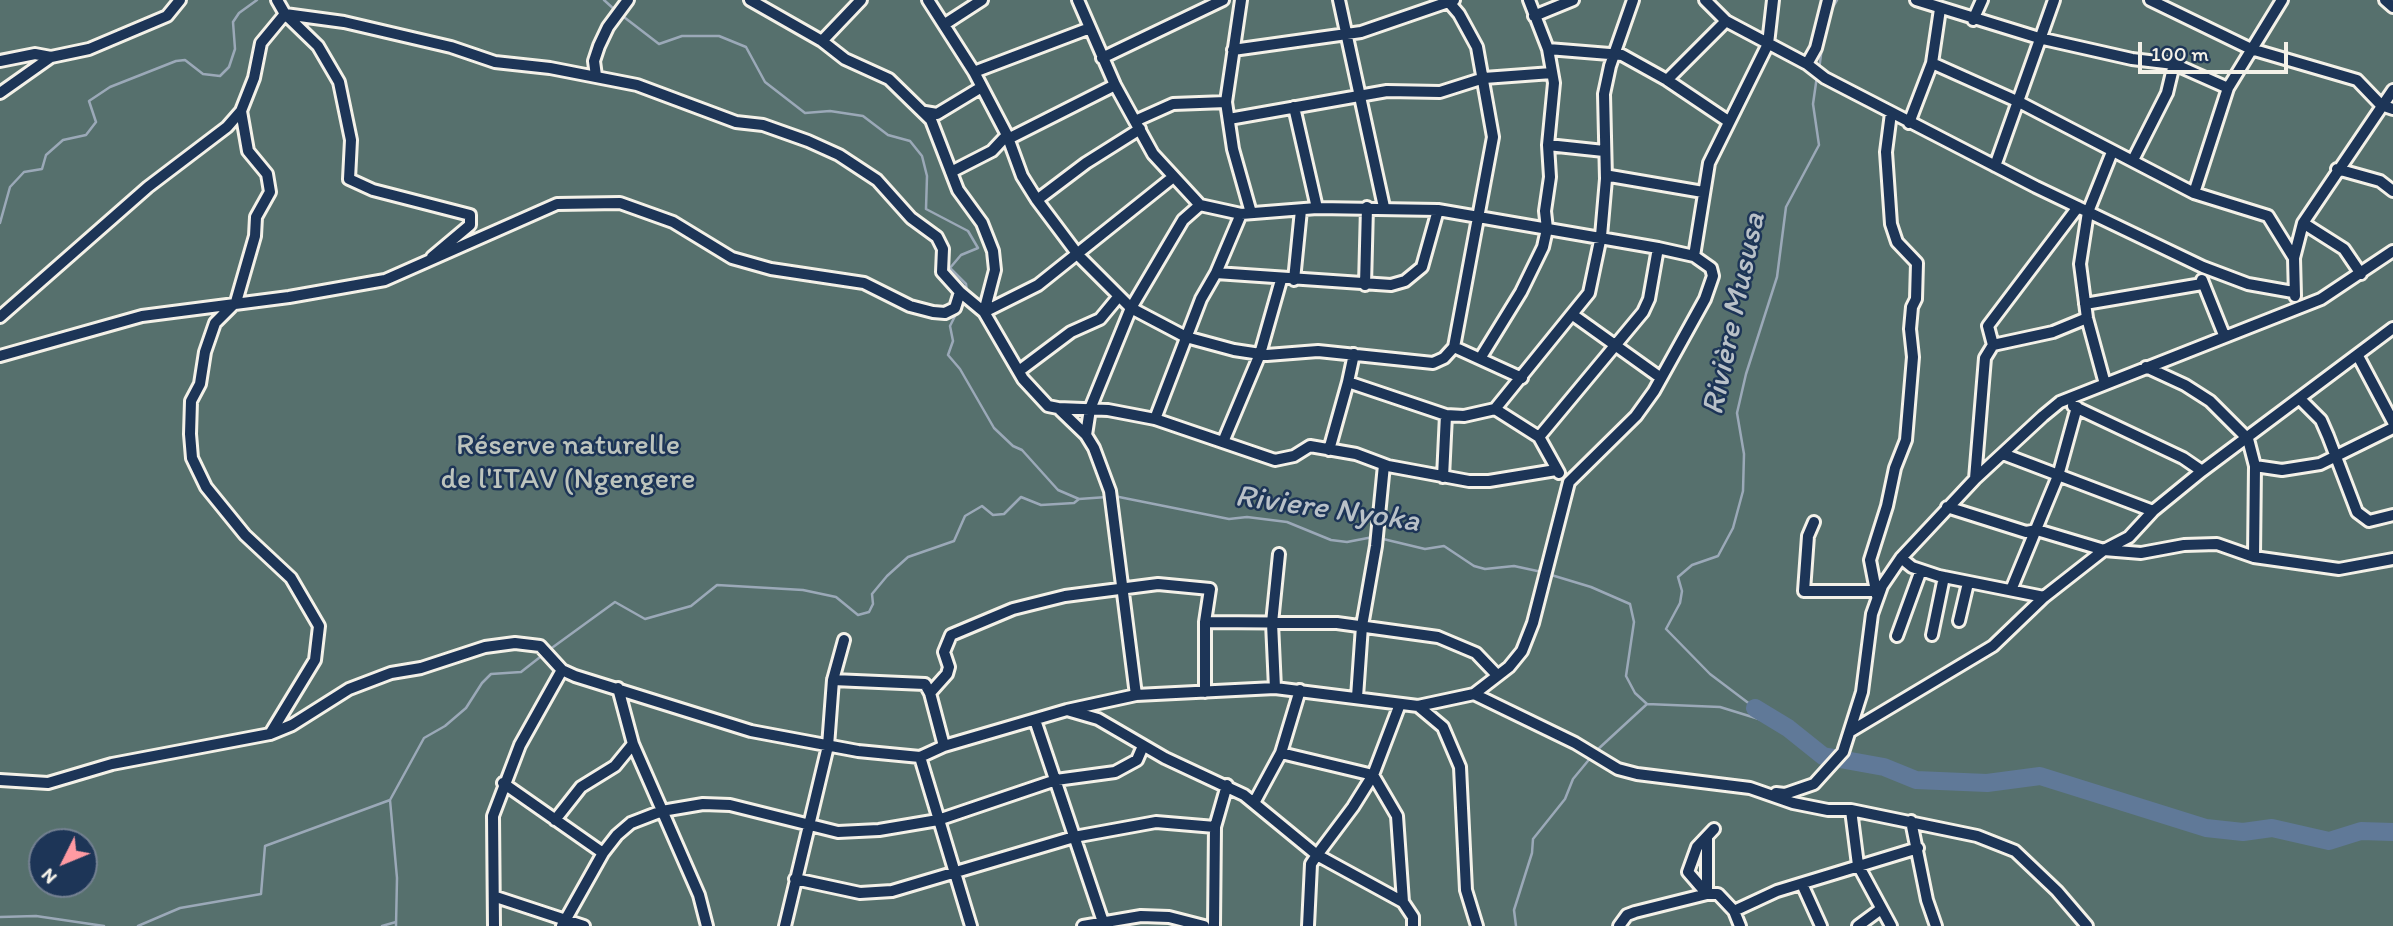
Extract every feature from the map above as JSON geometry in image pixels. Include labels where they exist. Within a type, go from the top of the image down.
[{"type":"street","points":[[277,0],[285,14],[318,46],[338,82],[351,140],[349,179],[373,190],[470,215],[470,225],[421,266]]},
{"type":"street","points":[[596,76],[594,61],[599,46],[608,27],[628,0]]},
{"type":"street","points":[[822,41],[861,0]]},
{"type":"street","points":[[928,0],[974,72],[1008,137],[1022,176],[1037,200],[1079,256],[1131,308],[1186,337],[1260,354],[1318,351],[1433,363],[1444,358],[1454,347],[1480,219],[1493,137],[1477,47],[1451,1],[1347,34],[1233,50]]},
{"type":"street","points":[[945,23],[982,0]]},
{"type":"street","points":[[0,780],[48,782],[111,764],[270,734],[292,725],[349,690],[391,673],[421,668],[485,647],[515,643],[540,646],[562,670],[751,730],[828,746],[920,757],[944,746],[1067,710],[1136,695],[1275,688],[1418,706],[1474,694],[1518,656],[1527,641],[1569,482],[1636,416],[1661,378],[1704,299],[1713,276],[1711,268],[1694,256],[1658,247],[1438,210],[1384,207],[1317,208],[1246,214],[1200,205],[1172,178],[1137,125],[1102,58],[1078,0]]},
{"type":"street","points":[[1102,58],[1223,0]]},
{"type":"street","points":[[1155,419],[1201,299],[1246,214],[1226,102],[1241,0]]},
{"type":"street","points":[[1339,0],[1384,207]]},
{"type":"street","points":[[1481,357],[1521,292],[1543,247],[1547,229],[1545,211],[1550,177],[1548,145],[1554,97],[1548,49],[1529,0]]},
{"type":"street","points":[[1535,16],[1573,0]]},
{"type":"street","points":[[1348,382],[1446,415],[1464,416],[1495,409],[1573,315],[1589,293],[1601,236],[1606,179],[1604,94],[1633,0]]},
{"type":"street","points":[[1705,0],[1726,21],[1809,66],[1825,78],[2083,210],[2203,267],[2248,284],[2293,292]]},
{"type":"street","points":[[1694,256],[1703,192],[1713,149],[1768,44],[1773,0]]},
{"type":"street","points":[[1809,66],[1828,0]]},
{"type":"street","points":[[1916,0],[1973,20],[2039,38],[2132,60],[2174,64],[2228,88]]},
{"type":"street","points":[[1973,20],[1982,0]]},
{"type":"street","points":[[1995,166],[2054,0]]},
{"type":"street","points":[[2150,0],[2251,49],[2357,80],[2381,105],[2393,109]]},
{"type":"street","points":[[2194,193],[2228,88],[2282,0]]},
{"type":"street","points":[[2385,0],[2393,7]]},
{"type":"street","points":[[0,61],[35,54],[51,57],[89,49],[167,16],[177,1]]},
{"type":"street","points":[[753,1],[822,41],[845,59],[889,79],[925,112],[939,134],[958,190],[982,223],[993,251],[995,270],[984,312]]},
{"type":"street","points":[[1909,122],[1932,63],[1940,9]]},
{"type":"street","points":[[0,317],[160,177],[179,166],[227,127],[241,111],[254,78],[261,43],[272,25],[285,14],[357,25],[451,47],[495,62],[596,76],[637,85],[736,122],[763,125],[846,159],[877,180],[911,218],[937,237],[943,249],[943,272],[984,312],[1019,371],[1048,406],[1155,419],[1275,460],[1294,456],[1310,446],[1356,454],[1384,464],[1443,477],[1489,481],[1556,470]]},
{"type":"street","points":[[1667,80],[1726,21]]},
{"type":"street","points":[[974,72],[1090,28]]},
{"type":"street","points":[[1548,49],[1615,54],[1667,80],[1728,121]]},
{"type":"street","points":[[0,93],[51,57]]},
{"type":"street","points":[[1932,63],[2019,102],[2194,193],[2268,216],[2294,258]]},
{"type":"street","points":[[2133,160],[2167,93],[2174,64]]},
{"type":"street","points":[[1229,119],[1387,92],[1440,92],[1484,78],[1552,73]]},
{"type":"street","points":[[951,172],[992,151],[1008,137],[1115,85]]},
{"type":"street","points":[[925,112],[937,114],[980,88]]},
{"type":"street","points":[[2301,307],[2293,292],[2294,258],[2303,223],[2337,169],[2393,90]]},
{"type":"street","points":[[1037,200],[1137,125],[1173,104],[1226,102]]},
{"type":"street","points":[[1294,107],[1317,208]]},
{"type":"street","points":[[241,111],[248,150],[267,174],[270,192],[256,218],[255,236],[236,302],[215,323],[205,352],[200,384],[191,401],[192,458],[206,487],[222,508],[245,535],[291,578],[319,626],[315,660],[270,734]]},
{"type":"street","points":[[1877,595],[1870,560],[1887,506],[1895,468],[1906,440],[1913,357],[1910,329],[1912,307],[1916,299],[1917,263],[1897,242],[1891,224],[1886,152],[1891,113]]},
{"type":"street","points":[[1548,145],[1604,150]]},
{"type":"street","points":[[1993,345],[1988,326],[1997,311],[2083,210],[2112,152]]},
{"type":"street","points":[[2337,169],[2380,181],[2393,191]]},
{"type":"street","points":[[1606,179],[1610,176],[1703,192]]},
{"type":"street","points":[[984,312],[1038,285],[1079,256],[1104,231],[1172,178]]},
{"type":"street","points":[[0,356],[142,316],[349,288],[385,280],[557,204],[620,203],[673,222],[732,258],[771,270],[864,283],[910,306],[945,313],[955,308],[964,294]]},
{"type":"street","points":[[1086,435],[1090,409],[1131,308],[1183,220],[1200,205]]},
{"type":"street","points":[[1365,285],[1367,207]]},
{"type":"street","points":[[1294,280],[1301,210]]},
{"type":"street","points":[[1216,273],[1365,285],[1398,283],[1422,267],[1438,210]]},
{"type":"street","points":[[2083,210],[2080,264],[2085,304],[2105,384]]},
{"type":"street","points":[[2303,223],[2344,249],[2361,274]]},
{"type":"street","points":[[1539,437],[1614,345],[1629,333],[1649,299],[1658,247]]},
{"type":"street","points":[[1474,694],[1587,750],[1600,760],[1637,775],[1785,794],[1800,789],[1820,779],[1840,757],[1851,731],[1862,692],[1866,645],[1877,595],[1901,558],[1975,479],[2060,402],[2224,335],[2301,307],[2361,274],[2393,251]]},
{"type":"street","points":[[2203,267],[2202,284],[2224,335]]},
{"type":"street","points":[[1223,442],[1260,354],[1281,279]]},
{"type":"street","points":[[2085,304],[2202,284]]},
{"type":"street","points":[[1019,371],[1070,332],[1100,319],[1119,296]]},
{"type":"street","points":[[1573,315],[1661,378]]},
{"type":"street","points":[[1975,479],[1985,358],[1993,345],[2053,332],[2087,318]]},
{"type":"street","points":[[1851,731],[1976,658],[2045,597],[2104,550],[2129,537],[2153,511],[2202,471],[2301,400],[2393,328]]},
{"type":"street","points":[[1454,347],[1481,357],[1522,378]]},
{"type":"street","points":[[1329,450],[1354,354]]},
{"type":"street","points":[[2358,356],[2393,422]]},
{"type":"street","points":[[2146,367],[2185,385],[2210,401],[2248,439],[2255,466],[2254,558]]},
{"type":"street","points":[[2301,400],[2320,420],[2337,455],[2357,512],[2369,521],[2393,515]]},
{"type":"street","points":[[2060,402],[2077,407],[2183,458],[2202,471]]},
{"type":"street","points":[[2011,590],[2058,476],[2077,407]]},
{"type":"street","points":[[1058,408],[1086,435],[1111,496],[1136,695]]},
{"type":"street","points":[[1495,409],[1539,437],[1556,470],[1569,482]]},
{"type":"street","points":[[1443,477],[1446,415]]},
{"type":"street","points":[[2255,466],[2282,470],[2305,468],[2393,428]]},
{"type":"street","points":[[2003,454],[2058,476],[2109,491],[2153,511]]},
{"type":"street","points":[[1357,697],[1362,626],[1376,547],[1384,464]]},
{"type":"street","points":[[1947,507],[2026,532],[2037,530],[2104,550],[2141,553],[2184,545],[2217,544],[2254,558],[2340,569],[2393,559]]},
{"type":"street","points":[[1814,522],[1808,536],[1804,591],[1877,595]]},
{"type":"street","points":[[1275,688],[1272,623],[1279,554]]},
{"type":"street","points":[[1901,558],[1922,570],[1944,577],[2045,597]]},
{"type":"street","points":[[1898,636],[1922,570]]},
{"type":"street","points":[[1932,635],[1944,577]]},
{"type":"street","points":[[1959,621],[1968,583]]},
{"type":"street","points":[[930,693],[947,674],[949,667],[944,652],[951,635],[1013,609],[1065,596],[1158,584],[1210,590],[1205,622],[1205,692]]},
{"type":"street","points":[[1205,622],[1362,626],[1438,637],[1476,653],[1497,675]]},
{"type":"street","points":[[785,926],[828,746],[833,680],[844,640]]},
{"type":"street","points":[[494,926],[496,897],[493,816],[503,783],[520,745],[562,670]]},
{"type":"street","points":[[833,680],[925,684],[930,693],[944,746]]},
{"type":"street","points":[[618,688],[633,744],[699,895],[707,926]]},
{"type":"street","points":[[1255,801],[1281,753],[1300,690]]},
{"type":"street","points":[[1308,926],[1311,864],[1373,775],[1400,704]]},
{"type":"street","points":[[1418,706],[1443,727],[1460,767],[1466,890],[1477,926]]},
{"type":"street","points":[[1067,710],[1098,719],[1143,746],[1255,801],[1317,855],[1403,902],[1413,917],[1413,926]]},
{"type":"street","points":[[1035,720],[1103,922]]},
{"type":"street","points":[[555,820],[581,787],[615,766],[633,744]]},
{"type":"street","points":[[564,922],[603,853],[617,835],[632,823],[663,811],[703,804],[730,805],[838,832],[859,831],[938,820],[1056,780],[1128,767],[1137,760],[1143,746]]},
{"type":"street","points":[[1281,753],[1373,775],[1397,816],[1403,902]]},
{"type":"street","points":[[920,757],[971,926]]},
{"type":"street","points":[[503,783],[603,853]]},
{"type":"street","points":[[1214,926],[1215,827],[1227,785]]},
{"type":"street","points":[[1762,791],[1804,805],[1828,810],[1851,810],[1977,836],[2015,851],[2057,891],[2087,926]]},
{"type":"street","points":[[1851,810],[1858,865],[1891,926]]},
{"type":"street","points":[[1911,821],[1927,900],[1936,926]]},
{"type":"street","points":[[795,879],[867,894],[892,891],[1074,837],[1156,822],[1215,827]]},
{"type":"street","points":[[1710,834],[1707,894],[1688,872],[1697,847],[1710,834]]},
{"type":"street","points":[[1734,911],[1777,891],[1918,848]]},
{"type":"street","points":[[1802,884],[1821,926]]},
{"type":"street","points":[[1619,926],[1627,915],[1707,894],[1718,894],[1734,911],[1740,926]]},
{"type":"street","points":[[496,897],[564,922],[584,926]]},
{"type":"street","points":[[1858,926],[1881,909]]},
{"type":"street","points":[[1627,915],[1633,926]]},
{"type":"street","points":[[1083,926],[1141,916],[1169,917],[1204,926]]},
{"type":"green space","name":"Réserve naturelle de l'ITAV (Ngengere","points":[[0,0],[2393,0],[2393,926],[0,926]]},
{"type":"waterway","points":[[0,223],[10,187],[24,172],[42,169],[46,155],[63,140],[86,135],[96,122],[89,101],[110,87],[176,61],[185,60],[203,74],[220,76],[229,67],[235,49],[233,22],[239,13],[257,0]]},
{"type":"waterway","points":[[604,0],[615,10]]},
{"type":"waterway","name":"Rivière Mususa","points":[[1830,12],[1837,0]]},
{"type":"waterway","points":[[620,14],[659,44],[682,36],[719,36],[746,47],[765,82],[805,113],[830,111],[863,116],[888,135],[910,141],[922,156],[927,176],[926,209],[968,231],[978,248],[961,255],[950,268],[966,284],[967,292]]},
{"type":"waterway","name":"Rivière Mususa","points":[[1819,70],[1823,39]]},
{"type":"waterway","name":"Rivière Mususa","points":[[1755,708],[1710,674],[1666,629],[1680,603],[1682,591],[1678,577],[1692,565],[1718,556],[1733,528],[1743,491],[1744,454],[1737,413],[1746,374],[1777,277],[1786,207],[1819,145],[1813,104],[1817,76]]},
{"type":"waterway","points":[[958,310],[950,326],[953,341],[948,355],[960,369],[994,428],[1013,446],[1022,450],[1058,490],[1079,499]]},
{"type":"waterway","name":"Riviere Nyoka","points":[[1114,496],[1229,519],[1247,517],[1287,522],[1331,540],[1347,542],[1373,537]]},
{"type":"waterway","points":[[549,650],[615,602],[645,619],[691,606],[717,585],[803,590],[836,597],[858,615],[869,612],[873,604],[872,594],[887,576],[908,557],[954,541],[965,516],[982,506],[993,515],[1004,514],[1021,497],[1041,505],[1107,497]]},
{"type":"waterway","name":"Riviere Nyoka","points":[[1379,538],[1425,549],[1444,546],[1474,566],[1485,569],[1514,566],[1542,572]]},
{"type":"waterway","points":[[1548,574],[1591,587],[1630,604],[1634,622],[1626,676],[1635,693],[1647,704],[1720,707],[1788,728]]},
{"type":"waterway","points":[[396,926],[397,878],[390,800],[424,738],[445,726],[466,708],[491,674],[521,672],[544,654]]},
{"type":"waterway","points":[[1596,751],[1647,704]]},
{"type":"waterway","name":"Rivière Mususa","points":[[1755,708],[1788,728],[1823,756],[1884,767],[1916,780],[1987,783],[2040,776],[2206,828],[2243,832],[2272,828],[2329,841],[2361,831],[2393,832]]},
{"type":"waterway","points":[[1516,926],[1514,910],[1532,853],[1533,839],[1565,799],[1573,779],[1592,756]]},
{"type":"waterway","points":[[138,926],[180,908],[261,894],[265,846],[390,800]]},
{"type":"waterway","points":[[0,917],[36,916],[104,926]]},
{"type":"waterway","points":[[382,926],[396,922]]}]
